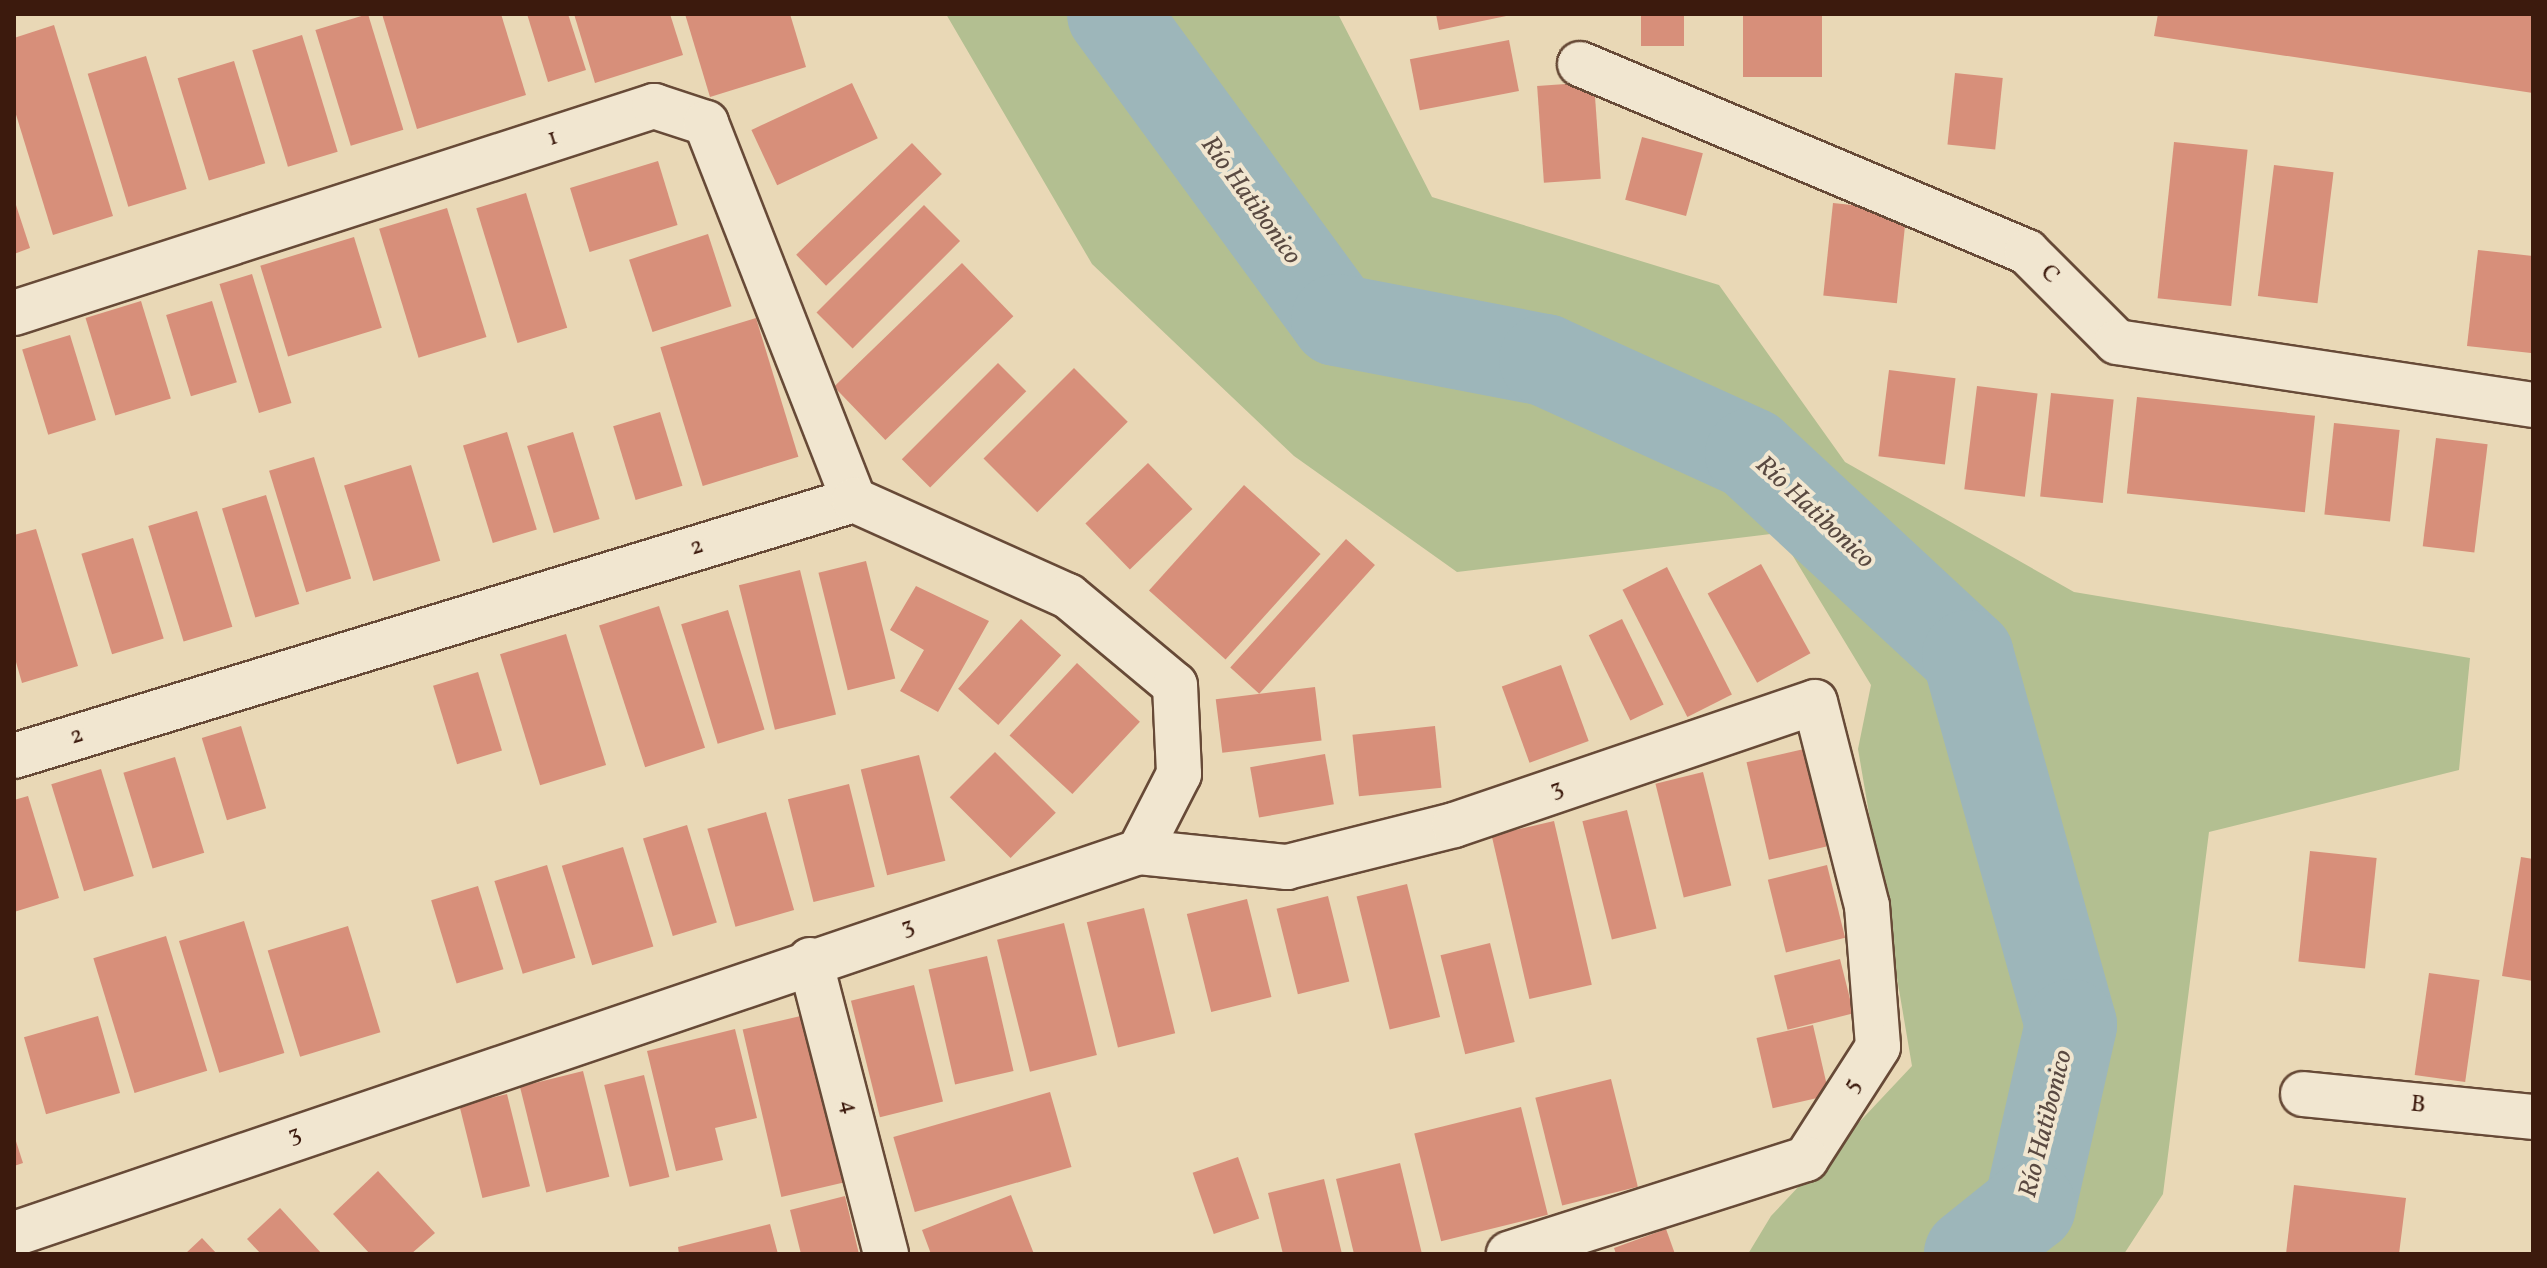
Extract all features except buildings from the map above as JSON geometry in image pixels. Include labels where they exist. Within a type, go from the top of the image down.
[{"type":"street","name":"C","points":[[1580,64],[2027,252],[2117,342],[2533,405]]},
{"type":"street","name":"1","points":[[14,313],[654,106],[706,123],[854,500]]},
{"type":"street","name":"2","points":[[14,756],[854,500]]},
{"type":"street","points":[[854,500],[1068,596],[1175,685],[1179,774],[1139,852]]},
{"type":"street","name":"3","points":[[14,1234],[810,960],[1139,852],[1287,867],[1454,825],[1815,702]]},
{"type":"street","name":"5","points":[[1509,1254],[1806,1159],[1878,1047],[1867,906],[1815,702]]},
{"type":"street","name":"4","points":[[810,960],[886,1254]]},
{"type":"street","name":"B","points":[[2303,1094],[2533,1117]]},
{"type":"green space","points":[[946,14],[1338,14],[1432,197],[1719,285],[1845,462],[2074,592],[2470,658],[2459,770],[2209,832],[2163,1194],[2124,1254],[1748,1254],[1771,1216],[1912,1066],[1858,749],[1871,685],[1779,533],[1457,572],[1294,456],[1092,264]]},
{"type":"waterway","name":"Río Hatibonico","points":[[1113,14],[1337,320],[1545,360],[1751,454],[1968,656],[2071,1025],[2030,1206],[1970,1254]]}]
